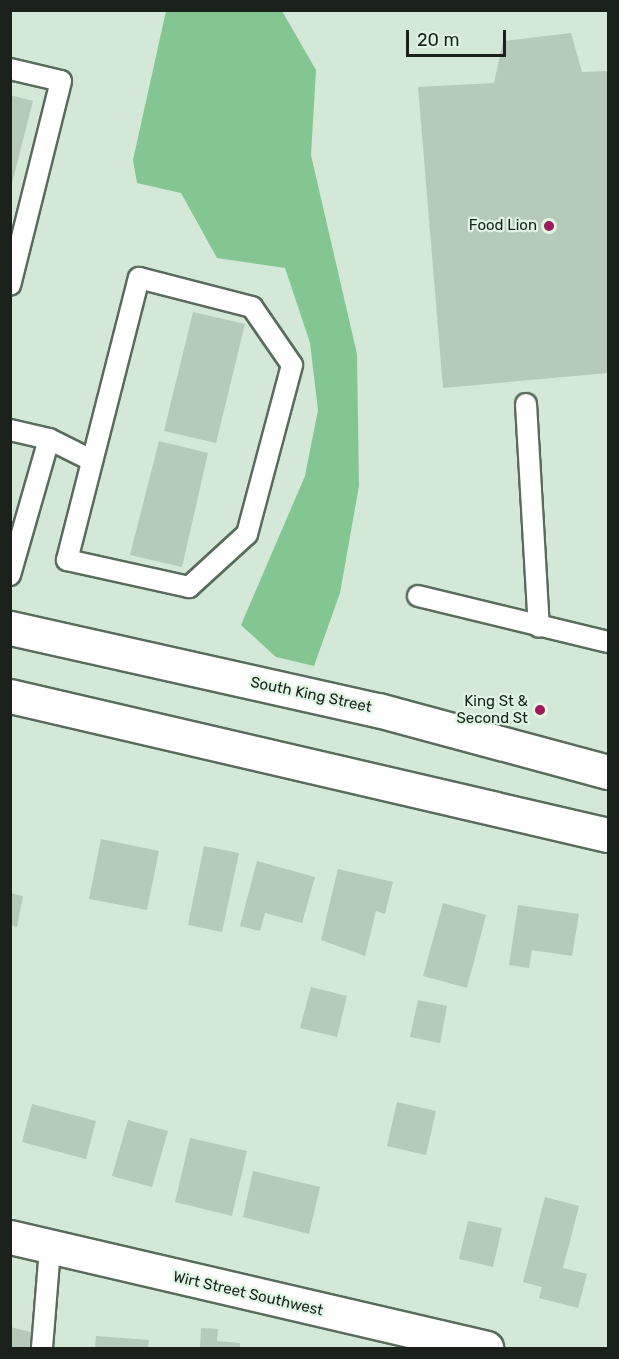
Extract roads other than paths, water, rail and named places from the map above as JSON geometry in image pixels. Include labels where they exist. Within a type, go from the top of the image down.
[{"type":"main road","name":"South King Street","points":[[10,628],[378,710],[609,772]]},
{"type":"main road","points":[[10,696],[609,836]]},
{"type":"main road","name":"Wirt Street Southwest","points":[[10,1237],[486,1348]]},
{"type":"lane","points":[[10,69],[62,81],[10,285]]},
{"type":"lane","points":[[139,278],[252,307],[292,365],[247,534],[189,587],[67,560],[92,460],[139,278]]},
{"type":"lane","points":[[526,404],[539,627]]},
{"type":"lane","points":[[10,430],[49,439],[92,460]]},
{"type":"lane","points":[[10,575],[49,439]]},
{"type":"lane","points":[[418,596],[539,627],[609,642]]},
{"type":"lane","points":[[42,1348],[50,1248]]},
{"type":"place","name":"Food Lion","points":[[549,226]]},
{"type":"place","name":"King St & Second St","points":[[540,710]]}]
